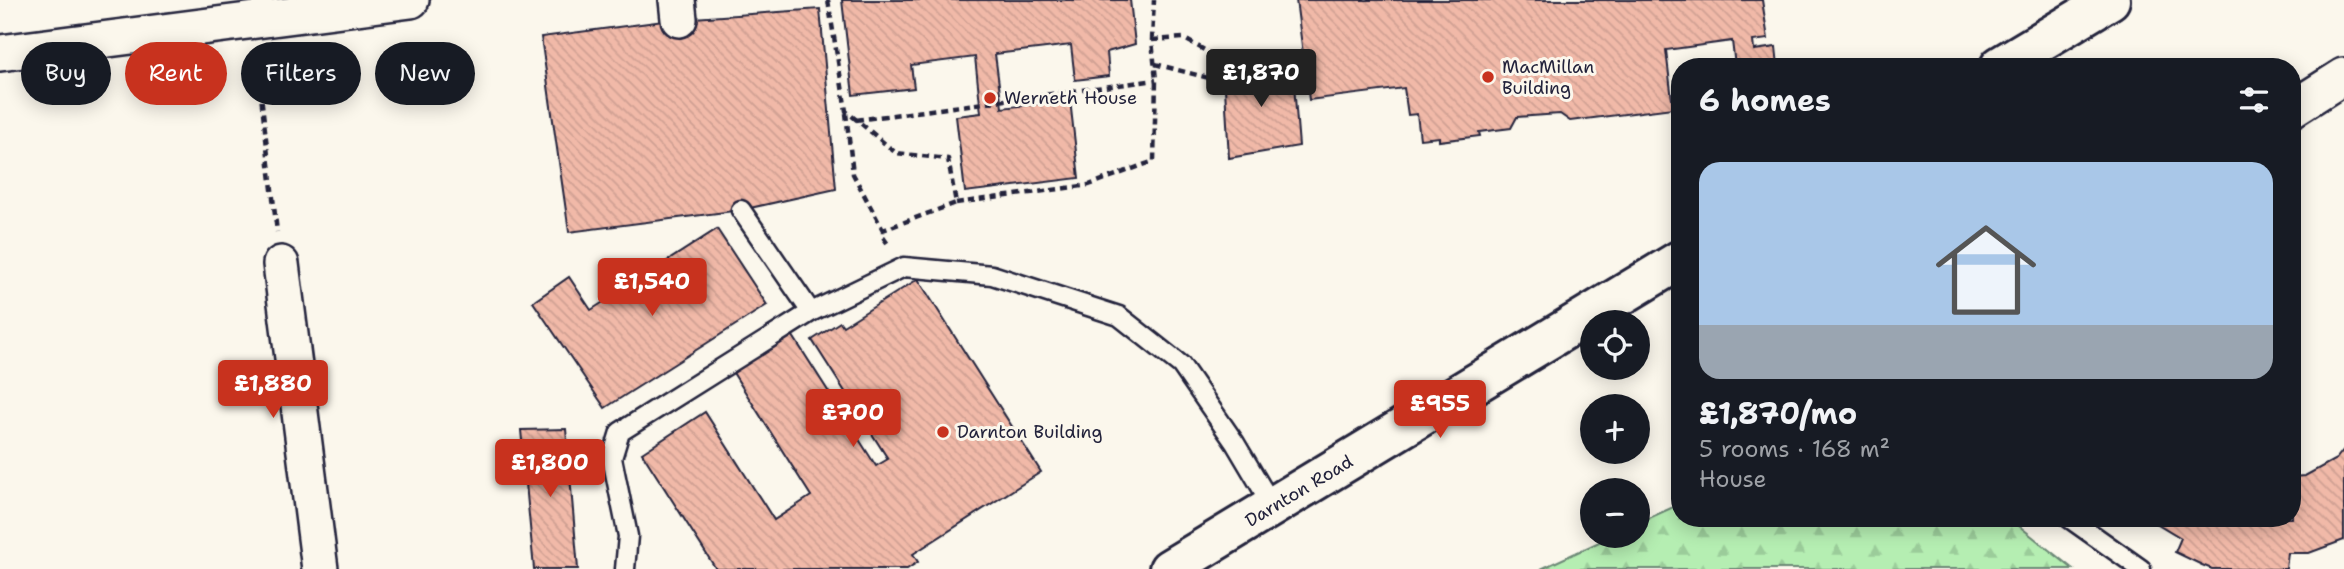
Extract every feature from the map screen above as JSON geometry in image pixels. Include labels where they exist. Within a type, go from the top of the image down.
[{"type":"street","points":[[0,52],[264,13],[411,0]]},
{"type":"street","points":[[2013,58],[2110,0]]},
{"type":"street","points":[[2301,103],[2344,76]]},
{"type":"street","points":[[281,264],[320,569]]},
{"type":"street","name":"Darnton Road","points":[[1168,569],[1671,265]]},
{"type":"lane","points":[[741,209],[811,312]]},
{"type":"lane","points":[[625,569],[628,536],[612,458],[620,432],[811,312],[904,267],[992,275],[1119,316],[1181,365],[1235,443],[1273,507]]},
{"type":"lane","points":[[2082,527],[2141,569]]},
{"type":"path","points":[[828,0],[853,174],[883,230],[883,237],[904,267]]},
{"type":"path","points":[[883,230],[957,203],[1089,186],[1154,161],[1154,0]]},
{"type":"path","points":[[264,13],[281,264]]},
{"type":"path","points":[[1152,40],[1183,38],[1215,56],[1225,82],[1154,64]]},
{"type":"path","points":[[856,120],[1156,80]]},
{"type":"path","points":[[846,111],[896,153],[948,159],[957,203]]},
{"type":"green space","points":[[1671,508],[1671,527],[2020,527],[2073,569],[1541,569],[1586,548],[1650,548],[1650,518]]},
{"type":"building","name":"Werneth House","points":[[842,0],[1130,0],[1135,44],[1107,52],[1109,76],[1075,80],[1071,45],[995,54],[1002,108],[1070,100],[1079,178],[965,192],[956,116],[981,113],[975,57],[911,65],[914,88],[853,95]]},
{"type":"building","name":"MacMillan Building","points":[[1296,0],[1762,0],[1768,39],[1753,41],[1754,50],[1776,47],[1777,58],[1734,58],[1732,41],[1666,50],[1671,108],[1570,121],[1560,114],[1517,117],[1511,128],[1479,132],[1480,136],[1439,141],[1439,137],[1420,139],[1417,114],[1408,115],[1404,88],[1309,100]]},
{"type":"building","points":[[820,9],[836,189],[741,210],[569,232],[541,37],[679,19]]},
{"type":"building","points":[[1292,61],[1299,146],[1229,158],[1224,71]]},
{"type":"building","points":[[717,229],[767,305],[605,408],[533,302],[569,277],[591,310]]},
{"type":"building","name":"Darnton Building","points":[[918,279],[1041,472],[913,554],[918,562],[907,569],[716,569],[642,453],[705,412],[774,520],[811,496],[732,371],[791,333],[876,466],[888,459],[812,340],[840,322],[843,326]]},
{"type":"building","points":[[566,429],[578,569],[534,569],[521,430]]},
{"type":"building","points":[[2344,449],[2344,540],[2309,553],[2288,553],[2286,569],[2212,569],[2175,552],[2181,538],[2163,527],[2301,527],[2301,476],[2336,459]]},
{"type":"place","name":"MacMillan Building","points":[[1488,77]]},
{"type":"place","name":"Werneth House","points":[[990,98]]},
{"type":"place","name":"Darnton Building","points":[[943,432]]}]
